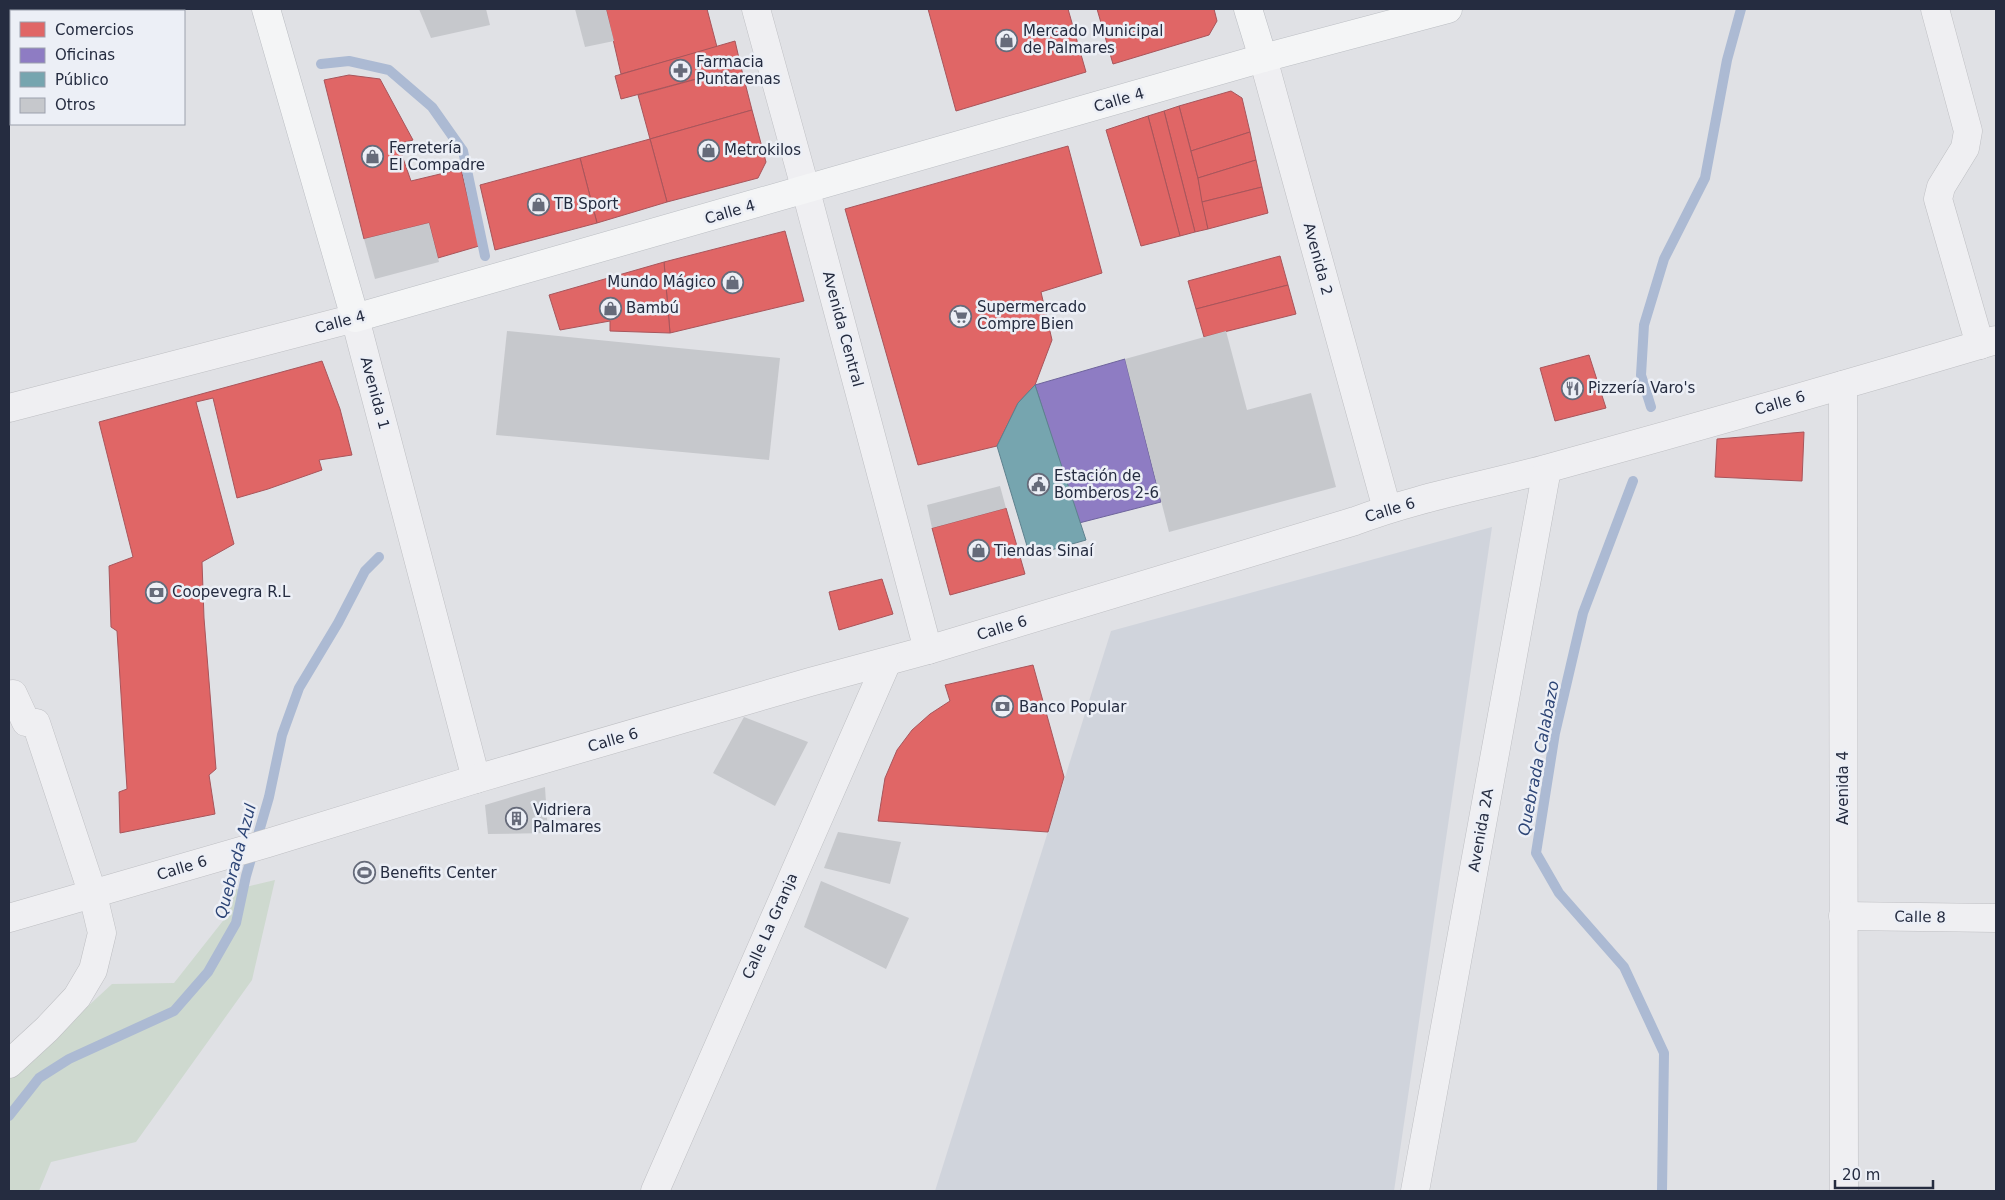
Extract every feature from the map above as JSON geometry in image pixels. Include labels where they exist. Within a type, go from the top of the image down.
[{"type":"main road","name":"Avenida 1","points":[[266,9],[355,318]]},
{"type":"main road","name":"Avenida 2","points":[[1248,9],[1262,58]]},
{"type":"main road","name":"Calle 4","points":[[355,318],[806,191],[1262,58],[1448,9]]},
{"type":"street","name":"Avenida Central","points":[[756,9],[928,650]]},
{"type":"street","points":[[1935,9],[1968,131],[1965,148],[1942,187],[1938,199],[1988,342]]},
{"type":"street","name":"Avenida 2","points":[[1262,58],[1387,509]]},
{"type":"street","name":"Calle 4","points":[[9,408],[355,318]]},
{"type":"street","name":"Avenida 1","points":[[355,318],[476,779]]},
{"type":"street","name":"Calle 6","points":[[9,918],[268,843],[476,779],[810,682],[928,650],[1356,521],[1387,509],[1547,469],[1988,342]]},
{"type":"street","name":"Avenida 4","points":[[1843,385],[1844,1191]]},
{"type":"street","name":"Avenida 2A","points":[[1415,1191],[1547,469]]},
{"type":"street","name":"Calle La Granja","points":[[655,1191],[887,662]]},
{"type":"street","points":[[9,1064],[47,1029],[77,997],[93,970],[102,933],[93,895],[36,723],[26,722],[13,694]]},
{"type":"street","name":"Calle 8","points":[[1843,916],[1996,918]]},
{"type":"shaded area","points":[[1492,527],[1394,1191],[935,1191],[1111,631]]},
{"type":"shaded area","points":[[275,880],[252,980],[136,1142],[51,1162],[39,1191],[9,1191],[9,1079],[112,984],[174,983],[226,917],[225,892]]},
{"type":"building: Comercios","points":[[606,9],[707,9],[717,47],[621,74]]},
{"type":"building: Comercios","name":"Mercado Municipal de Palmares","points":[[928,9],[1068,9],[1086,72],[956,111]]},
{"type":"building: Comercios","points":[[1097,9],[1214,9],[1217,21],[1209,35],[1113,64]]},
{"type":"building: Comercios","name":"Farmacia Puntarenas","points":[[735,41],[741,67],[621,99],[615,76]]},
{"type":"building: Comercios","points":[[741,67],[752,110],[650,139],[638,95]]},
{"type":"building: Comercios","name":"Ferretería El Compadre","points":[[349,75],[380,79],[413,140],[398,144],[411,181],[461,169],[479,246],[438,258],[429,223],[364,239],[324,80]]},
{"type":"building: Comercios","points":[[1231,91],[1242,98],[1250,132],[1191,151],[1179,106]]},
{"type":"building: Comercios","points":[[1179,106],[1198,178],[1208,229],[1195,232],[1164,111]]},
{"type":"building: Comercios","name":"Metrokilos","points":[[752,110],[766,162],[758,178],[667,202],[650,139]]},
{"type":"building: Comercios","points":[[1164,111],[1195,232],[1180,236],[1148,116]]},
{"type":"building: Comercios","points":[[1148,116],[1180,236],[1141,246],[1106,130]]},
{"type":"building: Comercios","points":[[1250,132],[1256,160],[1198,178],[1191,151]]},
{"type":"building: Comercios","points":[[650,139],[667,202],[597,223],[580,158]]},
{"type":"building: Comercios","name":"Supermercado Compre Bien","points":[[1068,146],[1102,273],[1041,292],[1052,340],[1035,385],[1018,403],[997,446],[918,465],[845,209]]},
{"type":"building: Comercios","name":"TB Sport","points":[[580,158],[597,223],[495,250],[480,185]]},
{"type":"building: Comercios","points":[[1256,160],[1262,187],[1202,202],[1198,178]]},
{"type":"building: Comercios","points":[[1262,187],[1268,213],[1208,229],[1202,202]]},
{"type":"building: Comercios","name":"Mundo Mágico","points":[[785,231],[804,301],[670,333],[664,262]]},
{"type":"building: Comercios","points":[[1280,256],[1288,285],[1196,309],[1188,281]]},
{"type":"building: Comercios","name":"Bambú","points":[[664,262],[670,333],[610,331],[610,321],[560,330],[549,295]]},
{"type":"building: Comercios","points":[[1288,285],[1296,314],[1204,337],[1196,309]]},
{"type":"building: Comercios","name":"Pizzería Varo's","points":[[1589,355],[1606,408],[1555,421],[1540,368]]},
{"type":"building: Comercios","name":"Coopevegra R.L","points":[[322,361],[340,409],[352,455],[319,460],[322,470],[268,489],[237,498],[213,398],[196,402],[234,544],[202,562],[204,618],[216,769],[209,775],[215,814],[120,833],[119,792],[127,789],[117,631],[111,627],[109,566],[133,557],[99,422]]},
{"type":"building: Comercios","points":[[1804,432],[1802,481],[1715,477],[1717,439]]},
{"type":"building: Comercios","name":"Tiendas Sinaí","points":[[1006,508],[1025,574],[950,595],[932,528]]},
{"type":"building: Comercios","points":[[882,579],[893,614],[839,630],[829,592]]},
{"type":"building: Comercios","points":[[1033,665],[1064,777],[1048,832],[878,821],[885,778],[897,750],[912,730],[930,714],[950,701],[945,685]]},
{"type":"building: Oficinas","points":[[1125,359],[1161,502],[1079,523],[1035,385]]},
{"type":"building: Público","name":"Estación de Bomberos 2-6","points":[[1035,385],[1086,540],[1030,556],[997,446],[1018,403]]},
{"type":"building: Otros","points":[[419,9],[486,9],[490,25],[431,38]]},
{"type":"building: Otros","points":[[575,9],[606,9],[614,41],[585,47]]},
{"type":"building: Otros","points":[[429,223],[439,262],[375,279],[364,239]]},
{"type":"building: Otros","points":[[507,331],[780,358],[769,460],[496,435]]},
{"type":"building: Otros","points":[[1226,331],[1247,410],[1311,393],[1336,487],[1169,532],[1125,359]]},
{"type":"building: Otros","points":[[1000,486],[1006,508],[932,528],[927,505]]},
{"type":"building: Otros","points":[[744,717],[808,742],[775,806],[713,773]]},
{"type":"building: Otros","name":"Vidriera Palmares","points":[[545,787],[548,833],[488,834],[485,805]]},
{"type":"building: Otros","points":[[838,832],[901,842],[890,884],[824,868]]},
{"type":"building: Otros","points":[[821,881],[909,918],[886,969],[804,927]]},
{"type":"waterway","name":"Quebrada Calabazo","points":[[1651,407],[1641,375],[1644,325],[1664,259],[1705,178],[1727,60],[1741,9]]},
{"type":"waterway","name":"Quebrada Azul","points":[[321,64],[349,61],[389,70],[432,107],[463,151],[485,256]]},
{"type":"waterway","name":"Quebrada Calabazo","points":[[1633,481],[1583,613],[1555,733],[1536,853],[1559,893],[1624,967],[1664,1053],[1662,1191]]},
{"type":"waterway","name":"Quebrada Azul","points":[[9,1116],[39,1078],[69,1059],[174,1011],[208,972],[236,923],[246,876],[269,797],[282,735],[299,688],[338,623],[365,571],[379,557]]},
{"type":"place","name":"Mercado Municipal de Palmares","points":[[1007,40]]},
{"type":"place","name":"Farmacia Puntarenas","points":[[680,71]]},
{"type":"place","name":"Metrokilos","points":[[708,150]]},
{"type":"place","name":"Ferretería El Compadre","points":[[373,157]]},
{"type":"place","name":"TB Sport","points":[[538,204]]},
{"type":"place","name":"Mundo Mágico","points":[[732,282]]},
{"type":"place","name":"Bambú","points":[[610,308]]},
{"type":"place","name":"Supermercado Compre Bien","points":[[961,316]]},
{"type":"place","name":"Pizzería Varo's","points":[[1572,388]]},
{"type":"place","name":"Estación de Bomberos 2-6","points":[[1038,485]]},
{"type":"place","name":"Tiendas Sinaí","points":[[978,551]]},
{"type":"place","name":"Coopevegra R.L","points":[[156,592]]},
{"type":"place","name":"Banco Popular","points":[[1003,707]]},
{"type":"place","name":"Vidriera Palmares","points":[[517,819]]},
{"type":"place","name":"Benefits Center","points":[[364,873]]}]
